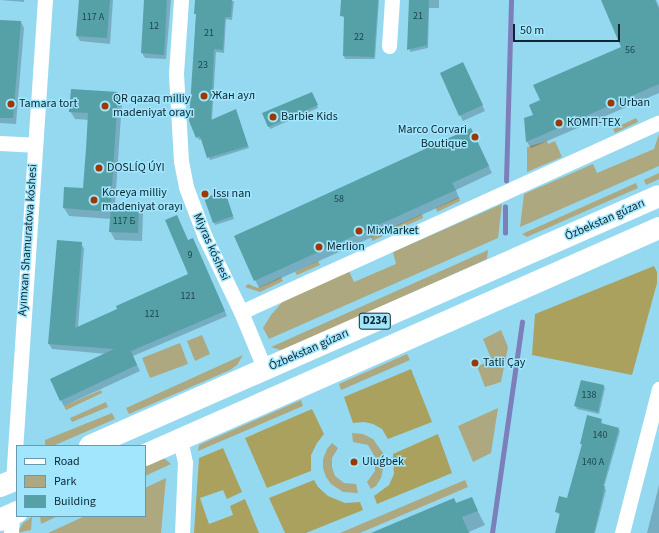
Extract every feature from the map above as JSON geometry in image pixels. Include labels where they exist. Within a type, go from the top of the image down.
[{"type":"main road","name":"Ózbekstan gúzarı","points":[[92,445],[659,196]]},
{"type":"main road","name":"D234","points":[[146,455],[659,228]]},
{"type":"street","name":"Ayımxan Shamuratova kóshesi","points":[[10,482],[44,0]]},
{"type":"street","name":"Miyras kóshesi","points":[[181,0],[176,74],[181,161],[186,187],[205,237],[241,312],[265,370]]},
{"type":"street","points":[[389,46],[392,0]]},
{"type":"street","points":[[241,312],[659,122]]},
{"type":"street","points":[[0,143],[34,145]]},
{"type":"street","points":[[622,533],[659,389]]},
{"type":"street","points":[[180,439],[185,462],[182,533]]},
{"type":"green space","points":[[636,118],[638,122],[615,133],[613,129]]},
{"type":"green space","points":[[659,134],[659,166],[520,227],[524,194],[593,164],[597,173],[654,149]]},
{"type":"green space","points":[[547,141],[548,144],[555,141],[562,157],[527,172],[527,147]]},
{"type":"green space","points":[[659,173],[659,179],[646,185],[644,180]]},
{"type":"green space","points":[[636,183],[638,188],[527,237],[522,234]]},
{"type":"green space","points":[[459,197],[460,201],[437,212],[436,208]]},
{"type":"green space","points":[[502,204],[498,238],[269,339],[263,328],[271,315],[284,300],[349,271],[354,282],[396,264],[393,252]]},
{"type":"green space","points":[[422,214],[423,218],[372,241],[371,237]]},
{"type":"green space","points":[[488,250],[487,259],[289,348],[280,350],[271,347]]},
{"type":"green space","points":[[318,261],[320,265],[297,275],[295,272]]},
{"type":"green space","points":[[281,277],[283,281],[260,292],[245,287],[248,284],[258,288]]},
{"type":"green space","points":[[501,330],[508,347],[501,382],[485,387],[477,366],[492,361],[483,339]]},
{"type":"green space","points":[[202,335],[210,354],[195,361],[187,341]]},
{"type":"green space","points":[[180,343],[188,364],[150,378],[142,358]]},
{"type":"green space","points":[[407,354],[410,360],[341,390],[339,384]]},
{"type":"green space","points":[[243,355],[237,365],[230,370],[129,414],[126,408]]},
{"type":"green space","points":[[101,390],[102,393],[66,410],[64,406]]},
{"type":"green space","points":[[301,400],[303,406],[198,451],[199,445]]},
{"type":"green space","points":[[106,402],[108,407],[72,422],[70,418]]},
{"type":"green space","points":[[498,408],[491,453],[473,462],[458,426]]},
{"type":"green space","points":[[112,413],[115,419],[55,445],[45,445],[45,440]]},
{"type":"green space","points":[[352,433],[363,434],[373,439],[383,453],[384,464],[381,478],[376,486],[371,489],[367,482],[375,471],[375,457],[368,445],[353,442]]},
{"type":"green space","points":[[332,443],[338,448],[332,458],[332,467],[335,476],[344,483],[356,484],[358,493],[343,492],[331,484],[326,477],[323,468],[323,459],[327,449]]},
{"type":"green space","points":[[159,459],[165,459],[171,464],[146,476],[146,465]]},
{"type":"green space","points":[[166,478],[161,533],[48,533],[83,517],[146,517],[146,488]]},
{"type":"green space","points":[[465,480],[468,487],[360,533],[340,533]]},
{"type":"green space","points":[[32,517],[31,530],[17,533],[23,523]]},
{"type":"green space","points":[[40,517],[56,517],[41,524]]},
{"type":"shaded area","points":[[654,266],[657,272],[657,283],[632,375],[532,355],[535,314]]},
{"type":"shaded area","points":[[411,369],[432,422],[388,439],[382,429],[373,424],[364,422],[353,423],[344,397]]},
{"type":"shaded area","points":[[312,409],[324,434],[317,443],[311,455],[311,471],[267,488],[245,438]]},
{"type":"shaded area","points":[[438,434],[452,473],[377,504],[374,496],[389,485],[394,474],[393,454]]},
{"type":"shaded area","points":[[223,448],[242,492],[227,499],[223,490],[200,498],[209,524],[233,515],[230,506],[245,499],[259,533],[194,533],[199,458]]},
{"type":"shaded area","points":[[314,480],[318,487],[328,496],[345,503],[360,502],[363,510],[306,533],[285,533],[269,498]]},
{"type":"building","points":[[79,0],[110,0],[107,38],[76,36]]},
{"type":"building","points":[[144,0],[167,0],[164,55],[141,53]]},
{"type":"building","points":[[195,0],[232,0],[231,17],[225,17],[223,50],[214,49],[211,120],[236,109],[248,146],[207,158],[200,136],[196,138],[189,121],[196,14],[194,14]]},
{"type":"building","points":[[341,0],[378,0],[374,57],[343,56],[344,16],[340,16]]},
{"type":"building","points":[[409,0],[429,0],[427,45],[407,50]]},
{"type":"building","points":[[601,0],[655,0],[659,9],[659,84],[526,142],[524,118],[533,115],[529,105],[540,100],[533,85],[621,47]]},
{"type":"building","points":[[0,20],[21,21],[13,118],[0,118]]},
{"type":"building","points":[[463,62],[483,105],[459,116],[440,73]]},
{"type":"building","name":"DOSLÍQ ÚYI","points":[[71,89],[118,92],[111,203],[139,205],[138,233],[109,232],[111,206],[110,212],[63,208],[64,187],[83,188],[86,149],[88,113],[69,112]]},
{"type":"building","points":[[312,92],[318,105],[268,127],[262,113]]},
{"type":"building","points":[[471,128],[489,166],[452,183],[456,190],[254,281],[234,236]]},
{"type":"building","points":[[225,191],[233,216],[213,223],[204,198]]},
{"type":"building","points":[[177,215],[188,240],[193,238],[225,311],[131,351],[137,365],[60,401],[50,379],[114,349],[48,344],[57,240],[82,242],[75,328],[117,309],[116,306],[188,274],[165,220]]},
{"type":"building","points":[[581,380],[604,385],[598,412],[574,406]]},
{"type":"building","points":[[587,415],[602,419],[601,423],[619,428],[603,486],[605,486],[594,533],[555,533],[560,513],[555,512],[559,496],[567,498],[582,444],[580,444]]},
{"type":"building","points":[[472,497],[478,511],[462,517],[469,533],[371,533],[454,498],[456,503]]},
{"type":"waterway","points":[[506,181],[511,0]]},
{"type":"waterway","points":[[505,207],[505,233]]},
{"type":"waterway","points":[[492,533],[522,322]]},
{"type":"place","name":"Жан аул","points":[[204,96]]},
{"type":"place","name":"Urban","points":[[611,103]]},
{"type":"place","name":"Tamara tort","points":[[11,104]]},
{"type":"place","name":"QR qazaq milliy madeniyat orayı","points":[[105,106]]},
{"type":"place","name":"Barbie Kids","points":[[273,117]]},
{"type":"place","name":"КОМП-ТЕХ","points":[[559,123]]},
{"type":"place","name":"Marco Corvari Boutique","points":[[475,137]]},
{"type":"place","name":"DOSLÍQ ÚYI","points":[[99,168]]},
{"type":"place","name":"Issı nan","points":[[205,194]]},
{"type":"place","name":"Koreya milliy madeniyat orayı","points":[[94,200]]},
{"type":"place","name":"MixMarket","points":[[359,231]]},
{"type":"place","name":"Merlion","points":[[319,247]]},
{"type":"place","name":"Tatli Çay","points":[[475,363]]},
{"type":"place","name":"Uluǵbek","points":[[354,462]]}]
